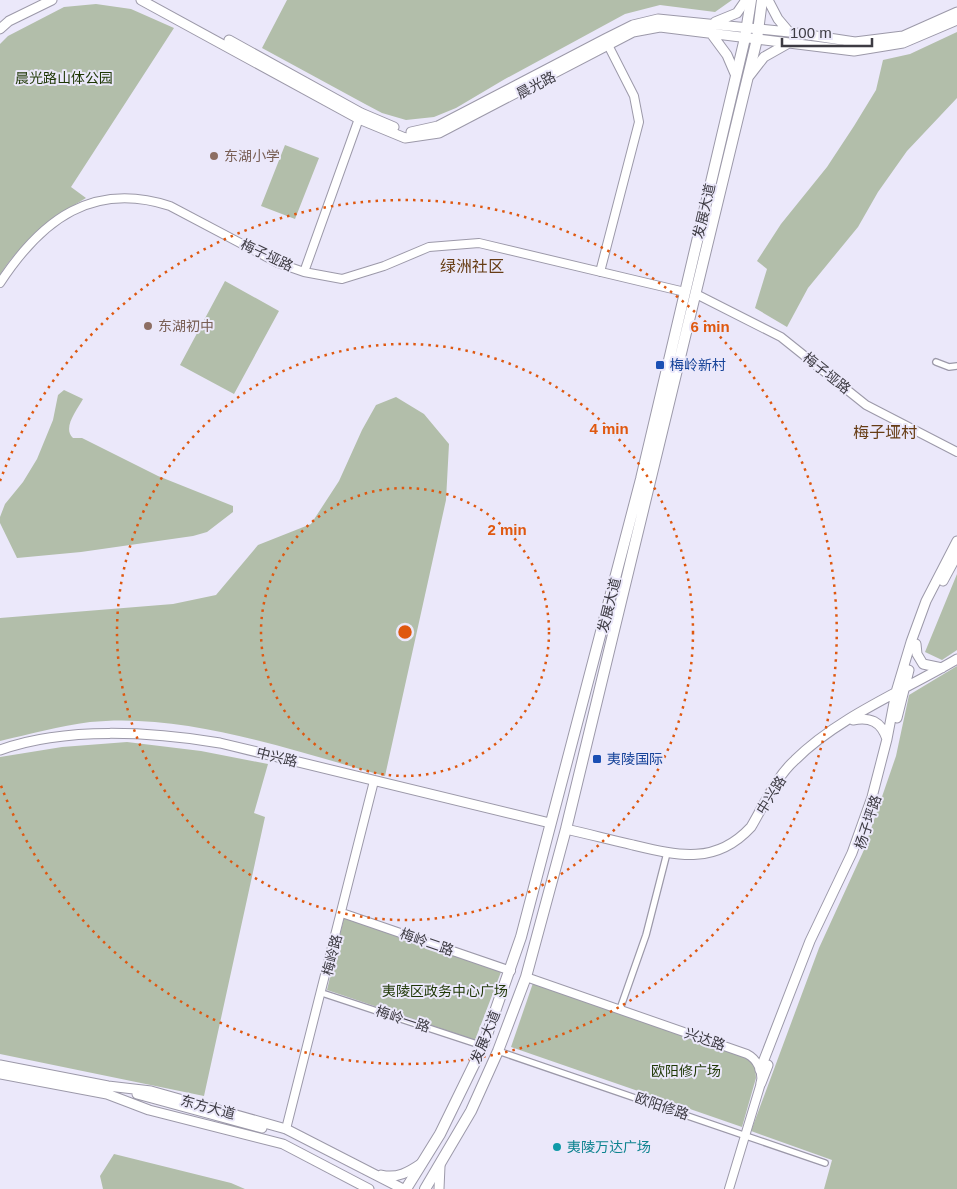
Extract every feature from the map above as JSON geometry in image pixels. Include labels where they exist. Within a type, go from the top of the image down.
[{"type":"highway","name":"发展大道","points":[[404,1189],[426,1160],[456,1104],[483,1046],[511,971],[641,479],[746,33],[751,0]]},
{"type":"highway","name":"发展大道","points":[[425,1189],[471,1111],[498,1050],[526,977],[566,829],[658,442],[696,294],[758,34],[762,0]]},
{"type":"main road","points":[[0,23],[39,0]]},
{"type":"main road","points":[[0,29],[9,21],[52,0]]},
{"type":"main road","name":"晨光路","points":[[141,0],[360,116],[406,138],[439,133],[607,43],[634,32],[660,27],[708,28],[758,34],[789,32],[855,42],[903,36],[957,12]]},
{"type":"main road","name":"晨光路","points":[[153,0],[360,116]]},
{"type":"main road","points":[[736,76],[726,55],[708,28],[737,13],[746,0]]},
{"type":"main road","points":[[768,0],[778,19],[789,32]]},
{"type":"main road","name":"晨光路","points":[[758,34],[788,43],[854,51],[903,43],[957,20]]},
{"type":"main road","points":[[748,77],[764,57],[788,43]]},
{"type":"main road","points":[[900,690],[926,601],[957,542]]},
{"type":"main road","name":"杨子坪路","points":[[761,1083],[816,943],[859,852],[876,800],[900,690],[932,602],[957,555]]},
{"type":"main road","points":[[916,644],[917,654],[923,664],[942,668]]},
{"type":"main road","name":"中兴路","points":[[566,829],[667,853],[699,855],[713,852],[733,843],[751,827],[794,760],[824,737],[900,690],[957,659]]},
{"type":"main road","points":[[850,721],[869,718],[890,739]]},
{"type":"main road","name":"中兴路","points":[[0,750],[89,733],[177,736],[220,743],[550,823]]},
{"type":"main road","name":"杨子坪路","points":[[760,1070],[810,941],[852,853],[890,739]]},
{"type":"main road","name":"东方大道","points":[[0,1065],[107,1090],[149,1110],[283,1144],[369,1189]]},
{"type":"main road","name":"东方大道","points":[[0,1074],[107,1090],[151,1091],[286,1129],[404,1189]]},
{"type":"main road","points":[[107,1090],[284,1139],[379,1189]]},
{"type":"main road","points":[[107,1090],[285,1134],[390,1189]]},
{"type":"main road","points":[[371,1172],[388,1177],[401,1175],[426,1160]]},
{"type":"main road","points":[[439,1189],[440,1166]]},
{"type":"street","points":[[600,272],[639,122],[634,96],[607,43]]},
{"type":"street","points":[[304,272],[360,116]]},
{"type":"street","name":"梅子垭路","points":[[0,283],[27,248],[58,220],[84,204],[122,196],[154,200],[170,206],[278,263],[304,272],[342,278],[384,266],[429,247],[479,244],[685,292]]},
{"type":"street","name":"梅子垭路","points":[[696,294],[781,336],[866,405],[957,452]]},
{"type":"street","points":[[936,362],[949,367],[957,366]]},
{"type":"street","name":"梅岭路","points":[[286,1129],[322,993],[374,781]]},
{"type":"street","points":[[620,1009],[646,935],[667,853]]},
{"type":"street","name":"梅岭二路","points":[[342,913],[511,971]]},
{"type":"street","name":"兴达路","points":[[526,977],[747,1054],[754,1059],[760,1070]]},
{"type":"street","name":"梅岭一路","points":[[322,993],[483,1046]]},
{"type":"street","name":"欧阳修路","points":[[498,1050],[825,1163]]},
{"type":"street","points":[[729,1189],[761,1083],[760,1070]]},
{"type":"green space","points":[[287,0],[732,0],[715,12],[660,5],[625,14],[505,79],[456,108],[434,117],[406,120],[382,113],[262,48]]},
{"type":"green space","name":"晨光路山体公园","points":[[96,4],[131,9],[174,28],[71,187],[86,198],[38,232],[17,252],[0,275],[0,44],[8,36],[64,7]]},
{"type":"green space","points":[[957,32],[957,98],[907,151],[878,192],[858,227],[808,288],[787,327],[755,308],[767,269],[757,261],[781,224],[827,167],[854,126],[876,90],[883,60],[910,54]]},
{"type":"green space","points":[[285,145],[319,158],[295,219],[261,206]]},
{"type":"green space","points":[[225,281],[279,311],[234,394],[180,365]]},
{"type":"green space","points":[[64,390],[83,399],[70,424],[70,434],[73,438],[82,438],[158,476],[233,506],[233,512],[207,532],[193,536],[81,552],[17,558],[0,523],[0,517],[5,504],[23,482],[37,459],[53,420],[58,395]]},
{"type":"green space","points":[[396,397],[424,414],[449,444],[446,500],[385,776],[277,745],[201,728],[163,723],[126,720],[90,722],[0,741],[0,618],[173,604],[216,595],[258,545],[311,524],[339,481],[362,430],[376,405]]},
{"type":"green space","points":[[957,574],[957,650],[942,660],[925,652]]},
{"type":"green space","points":[[957,666],[957,1189],[824,1189],[832,1160],[751,1131],[819,948],[863,852],[896,756],[909,695]]},
{"type":"green space","points":[[127,742],[201,751],[268,764],[254,813],[265,817],[204,1096],[0,1054],[0,757],[62,747]]},
{"type":"green space","name":"夷陵区政务中心广场","points":[[344,918],[501,972],[475,1040],[327,990]]},
{"type":"green space","name":"欧阳修广场","points":[[533,983],[747,1055],[755,1065],[756,1078],[742,1127],[511,1047]]},
{"type":"green space","points":[[114,1154],[231,1183],[245,1189],[103,1189],[100,1176]]},
{"type":"place","name":"东湖小学","points":[[214,156]]},
{"type":"place","name":"东湖初中","points":[[148,326]]},
{"type":"place","name":"梅岭新村","points":[[660,365]]},
{"type":"place","name":"夷陵国际","points":[[597,759]]},
{"type":"place","name":"夷陵万达广场","points":[[557,1147]]},
{"type":"district","name":"绿洲社区","points":[[472,266]]},
{"type":"district","name":"梅子垭村","points":[[885,432]]}]
